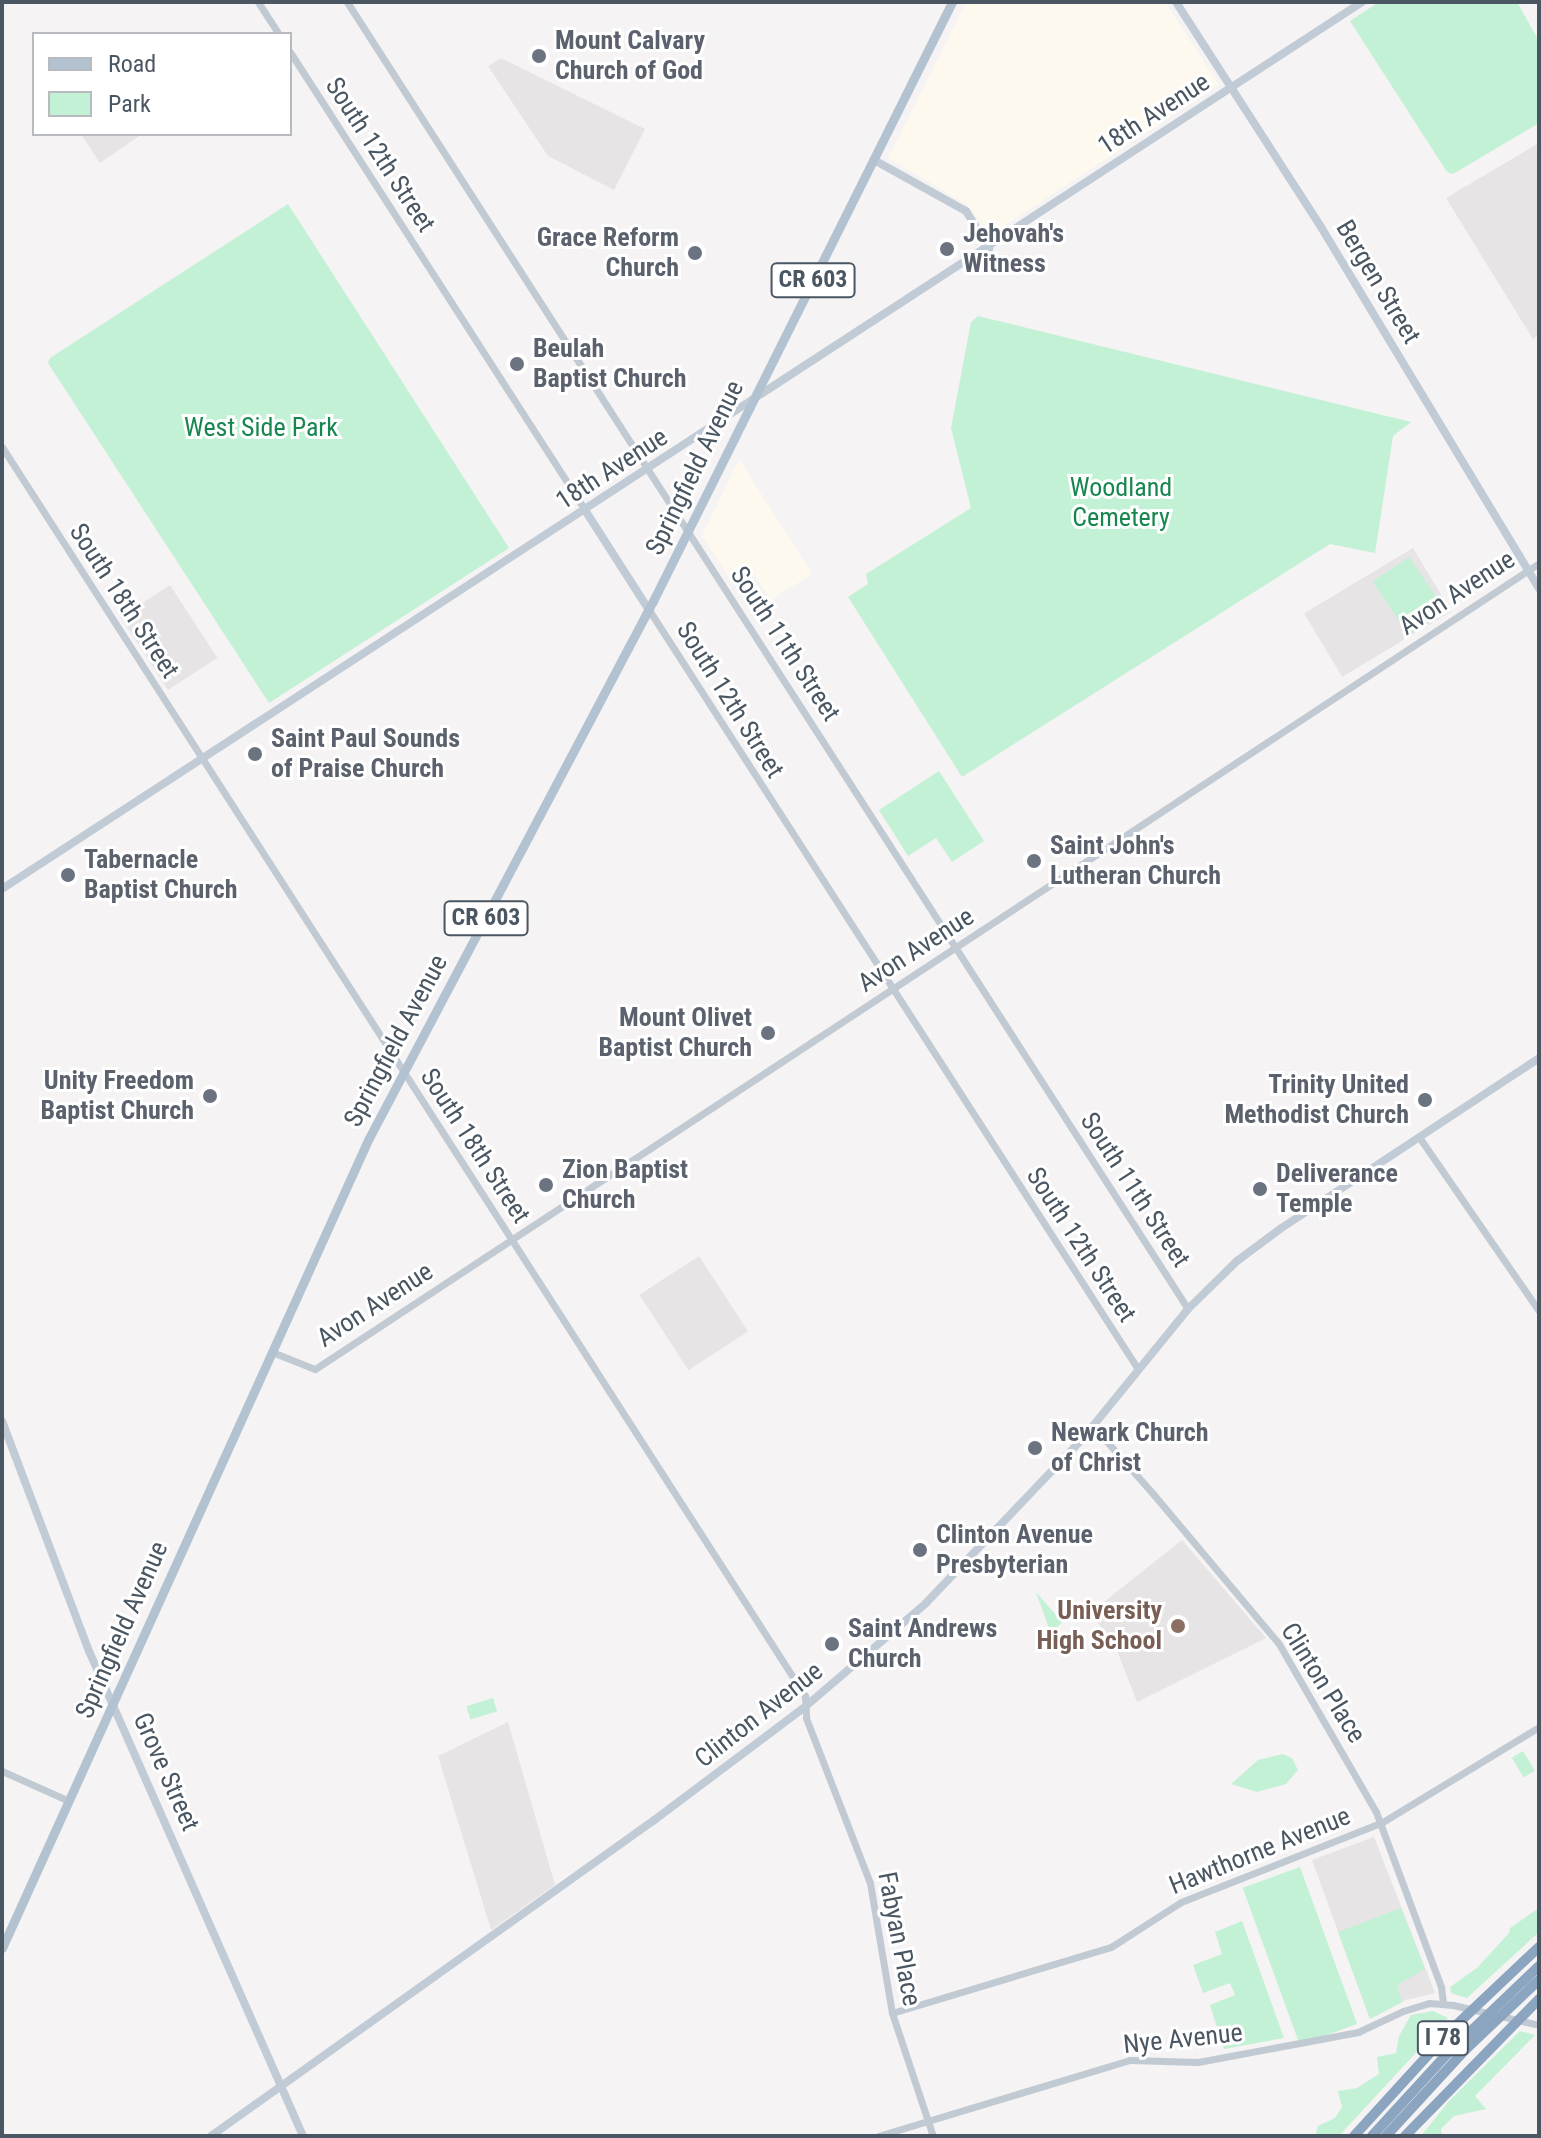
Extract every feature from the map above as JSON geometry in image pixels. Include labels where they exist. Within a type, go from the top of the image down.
[{"type":"highway","name":"I 78","points":[[1354,2136],[1448,2033],[1539,1947]]},
{"type":"highway","name":"I 78","points":[[1372,2136],[1449,2052],[1539,1966]]},
{"type":"highway","name":"I 78","points":[[1386,2136],[1466,2049],[1539,1980]]},
{"type":"highway","name":"I 78","points":[[1408,2136],[1438,2099],[1539,1999]]},
{"type":"main road","name":"Springfield Avenue","points":[[2,1948],[369,1138],[649,610],[952,2]]},
{"type":"main road","name":"Bergen Street","points":[[1176,2],[1321,227],[1539,588]]},
{"type":"main road","name":"18th Avenue","points":[[2,889],[1362,2]]},
{"type":"main road","points":[[874,160],[966,211],[989,248]]},
{"type":"main road","name":"South 12th Street","points":[[585,510],[649,610]]},
{"type":"main road","name":"Clinton Avenue","points":[[211,2136],[654,1820],[806,1706],[926,1603],[1091,1429],[1188,1309],[1268,1237],[1539,1058]]},
{"type":"main road","name":"Grove Street","points":[[2,1421],[84,1640],[303,2136]]},
{"type":"street","points":[[258,2],[278,32]]},
{"type":"street","name":"South 11th Street","points":[[347,2],[1188,1309]]},
{"type":"street","name":"South 12th Street","points":[[292,55],[585,510]]},
{"type":"street","name":"South 18th Street","points":[[2,447],[805,1696],[806,1706]]},
{"type":"street","name":"Avon Avenue","points":[[272,1352],[315,1369],[1539,563]]},
{"type":"street","name":"South 12th Street","points":[[649,610],[1138,1369]]},
{"type":"street","points":[[1419,1137],[1539,1311]]},
{"type":"street","name":"Clinton Place","points":[[1091,1429],[1101,1435],[1279,1644],[1381,1823],[1441,1987],[1443,2004]]},
{"type":"street","name":"Fabyan Place","points":[[806,1706],[806,1718],[870,1883],[892,2013],[933,2136]]},
{"type":"street","name":"Hawthorne Avenue","points":[[892,2013],[1103,1950],[1181,1902],[1381,1823],[1539,1727]]},
{"type":"street","points":[[2,1771],[69,1801]]},
{"type":"street","name":"Nye Avenue","points":[[878,2136],[1130,2060],[1186,2064],[1219,2059],[1358,2032],[1411,2008],[1453,2005],[1539,2025]]},
{"type":"shaded area","points":[[966,2],[1165,2],[1219,85],[990,235],[966,204],[888,158]]},
{"type":"shaded area","points":[[501,58],[645,129],[614,190],[548,156],[488,66]]},
{"type":"shaded area","points":[[82,136],[139,136],[100,163]]},
{"type":"shaded area","points":[[1539,143],[1539,335],[1533,339],[1446,198]]},
{"type":"shaded area","points":[[739,459],[812,574],[771,600],[749,566],[729,577],[702,536]]},
{"type":"shaded area","points":[[1413,548],[1451,611],[1342,677],[1304,613]]},
{"type":"shaded area","points":[[170,585],[217,658],[168,690],[121,617]]},
{"type":"shaded area","points":[[699,1256],[748,1331],[688,1370],[639,1295]]},
{"type":"shaded area","name":"University High School","points":[[1182,1540],[1266,1638],[1137,1702],[1114,1643],[1090,1613]]},
{"type":"shaded area","points":[[508,1722],[555,1885],[491,1930],[438,1756]]},
{"type":"shaded area","points":[[1374,1837],[1435,1993],[1406,2000],[1370,2019],[1312,1860]]},
{"type":"green space","points":[[1379,2],[1517,2],[1539,41],[1539,123],[1453,174],[1447,172],[1350,21]]},
{"type":"green space","name":"West Side Park","points":[[288,204],[509,548],[269,703],[48,363],[50,358]]},
{"type":"green space","name":"Woodland Cemetery","points":[[978,316],[1411,422],[1393,436],[1375,553],[1330,544],[962,777],[848,597],[868,584],[866,574],[971,508],[951,428],[971,322]]},
{"type":"green space","points":[[1409,557],[1445,611],[1409,635],[1373,582]]},
{"type":"green space","points":[[939,771],[984,841],[952,862],[936,838],[908,856],[879,810]]},
{"type":"green space","points":[[1036,1592],[1062,1622],[1053,1632],[1050,1631]]},
{"type":"green space","points":[[493,1698],[497,1711],[470,1720],[466,1706]]},
{"type":"green space","points":[[1523,1751],[1535,1771],[1524,1777],[1512,1758]]},
{"type":"green space","points":[[1283,1754],[1292,1758],[1298,1770],[1286,1784],[1257,1792],[1231,1784],[1258,1760]]},
{"type":"green space","points":[[1300,1867],[1357,2024],[1300,2045],[1243,1888]]},
{"type":"green space","points":[[1401,1908],[1425,1969],[1397,1985],[1402,2002],[1370,2019],[1338,1932]]},
{"type":"green space","points":[[1539,1908],[1539,1932],[1467,1998],[1451,1993],[1450,1987],[1477,1968],[1509,1933],[1510,1928]]},
{"type":"green space","points":[[1242,1921],[1284,2038],[1224,2049],[1210,2005],[1235,1995],[1230,1983],[1203,1993],[1193,1965],[1222,1954],[1215,1932]]},
{"type":"green space","points":[[1433,2011],[1448,2018],[1339,2136],[1315,2136],[1318,2126],[1335,2118],[1342,2107],[1338,2091],[1357,2088],[1379,2074],[1377,2057],[1396,2053],[1399,2036],[1411,2015]]},
{"type":"green space","points":[[1520,2031],[1535,2035],[1475,2096],[1486,2109],[1454,2116],[1441,2129],[1442,2136],[1421,2136],[1449,2101]]},
{"type":"place","name":"Mount Calvary Church of God","points":[[539,56]]},
{"type":"place","name":"Jehovah's Witness","points":[[947,249]]},
{"type":"place","name":"Grace Reform Church","points":[[695,253]]},
{"type":"place","name":"Beulah Baptist Church","points":[[517,364]]},
{"type":"place","name":"Saint Paul Sounds of Praise Church","points":[[255,754]]},
{"type":"place","name":"Saint John's Lutheran Church","points":[[1034,861]]},
{"type":"place","name":"Tabernacle Baptist Church","points":[[68,875]]},
{"type":"place","name":"Mount Olivet Baptist Church","points":[[768,1033]]},
{"type":"place","name":"Unity Freedom Baptist Church","points":[[210,1096]]},
{"type":"place","name":"Trinity United Methodist Church","points":[[1425,1100]]},
{"type":"place","name":"Zion Baptist Church","points":[[546,1185]]},
{"type":"place","name":"Deliverance Temple","points":[[1260,1189]]},
{"type":"place","name":"Newark Church of Christ","points":[[1035,1448]]},
{"type":"place","name":"Clinton Avenue Presbyterian","points":[[920,1550]]},
{"type":"place","name":"University High School","points":[[1178,1626]]},
{"type":"place","name":"Saint Andrews Church","points":[[832,1644]]}]
